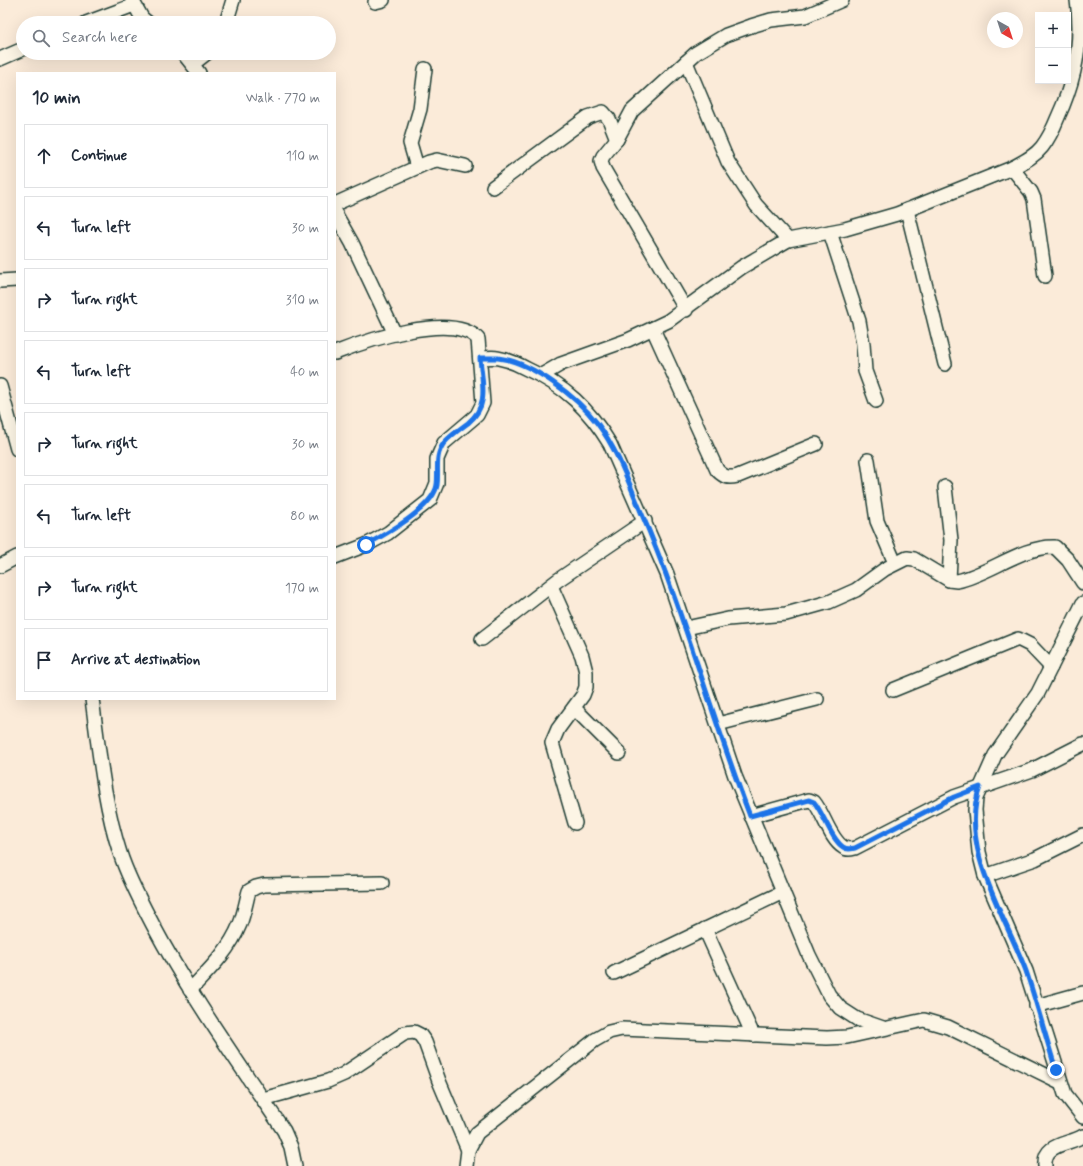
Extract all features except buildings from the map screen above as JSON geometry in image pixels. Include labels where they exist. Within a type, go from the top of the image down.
[{"type":"street","points":[[228,16],[233,0]]},
{"type":"street","points":[[686,310],[603,168],[601,161],[603,156],[617,139],[632,111],[696,53],[726,36],[765,22],[805,16],[812,6],[842,0]]},
{"type":"street","points":[[542,375],[568,361],[628,340],[653,329],[686,310],[742,267],[788,240],[869,223],[907,210],[1012,168],[1030,159],[1051,134],[1069,92],[1077,62],[1080,42],[1077,0]]},
{"type":"street","points":[[102,16],[133,2],[143,16]]},
{"type":"street","points":[[0,59],[16,52]]},
{"type":"street","points":[[189,60],[196,69],[202,60]]},
{"type":"street","points":[[686,62],[728,162],[756,205],[788,240]]},
{"type":"street","points":[[417,167],[410,143],[420,109],[425,69]]},
{"type":"street","points":[[493,187],[588,117],[598,112],[607,114],[617,139]]},
{"type":"street","points":[[336,204],[417,167],[437,160],[466,166]]},
{"type":"street","points":[[1012,168],[1031,192],[1034,199],[1045,276]]},
{"type":"street","points":[[907,210],[945,364]]},
{"type":"street","points":[[336,215],[352,243],[395,334]]},
{"type":"street","points":[[830,232],[859,321],[863,344],[865,371],[876,401]]},
{"type":"street","points":[[0,281],[16,280]]},
{"type":"street","points":[[336,353],[373,339],[395,334],[430,328],[467,330],[473,333],[478,339],[483,403],[477,415],[444,443],[437,459],[437,483],[430,500],[388,533],[366,545],[336,557]]},
{"type":"street","points":[[653,329],[717,470],[723,476],[730,478],[738,476],[816,444]]},
{"type":"street","points":[[480,358],[498,358],[512,362],[542,375],[572,396],[598,425],[610,444],[667,574],[750,816],[809,955],[829,994],[840,1008],[849,1014],[884,1028]]},
{"type":"street","points":[[0,386],[16,445]]},
{"type":"street","points":[[868,460],[877,521],[894,563]]},
{"type":"street","points":[[945,487],[951,540],[950,580]]},
{"type":"street","points":[[482,639],[551,586],[645,521]]},
{"type":"street","points":[[686,628],[728,619],[786,614],[829,602],[856,590],[894,563],[907,558],[914,559],[950,580],[964,579],[1024,554],[1048,547],[1055,547],[1061,552],[1083,583]]},
{"type":"street","points":[[0,566],[16,558]]},
{"type":"street","points":[[551,586],[582,656],[586,672],[586,687],[583,695],[558,729],[552,743],[575,823]]},
{"type":"street","points":[[1083,603],[1038,693],[994,755],[976,798],[975,826],[985,876],[1026,971],[1060,1082],[1065,1094],[1083,1117]]},
{"type":"street","points":[[893,690],[1018,639],[1030,645],[1051,667]]},
{"type":"street","points":[[718,724],[817,699]]},
{"type":"street","points":[[92,700],[104,785],[112,826],[120,854],[142,903],[168,954],[190,990],[284,1131],[291,1147],[295,1166]]},
{"type":"street","points":[[574,708],[618,753]]},
{"type":"street","points":[[750,816],[809,800],[814,802],[836,840],[843,847],[848,849],[855,848],[954,797],[1032,770],[1083,744]]},
{"type":"street","points":[[985,876],[1035,860],[1083,835]]},
{"type":"street","points":[[190,990],[218,961],[228,948],[240,924],[249,891],[256,887],[264,885],[382,882]]},
{"type":"street","points":[[614,973],[783,892]]},
{"type":"street","points":[[705,929],[753,1035]]},
{"type":"street","points":[[1036,1006],[1083,993]]},
{"type":"street","points":[[466,1166],[468,1150],[477,1134],[595,1040],[609,1032],[622,1028],[834,1038],[848,1037],[924,1020],[948,1027],[1060,1082]]},
{"type":"street","points":[[263,1099],[328,1081],[344,1074],[405,1033],[414,1032],[420,1035],[425,1042],[439,1082],[468,1150]]},
{"type":"street","points":[[1045,1166],[1044,1160],[1047,1152],[1060,1144],[1083,1136]]},
{"type":"route","points":[[366,545],[388,533],[430,500],[437,483],[437,459],[444,443],[477,415],[483,403],[480,358],[498,358],[512,362],[542,375],[572,396],[588,412],[610,444],[649,530],[683,619],[735,776],[750,816],[809,800],[817,805],[836,840],[843,847],[848,849],[855,848],[954,797],[980,787],[976,798],[975,826],[985,876],[1026,971],[1056,1070]]}]
